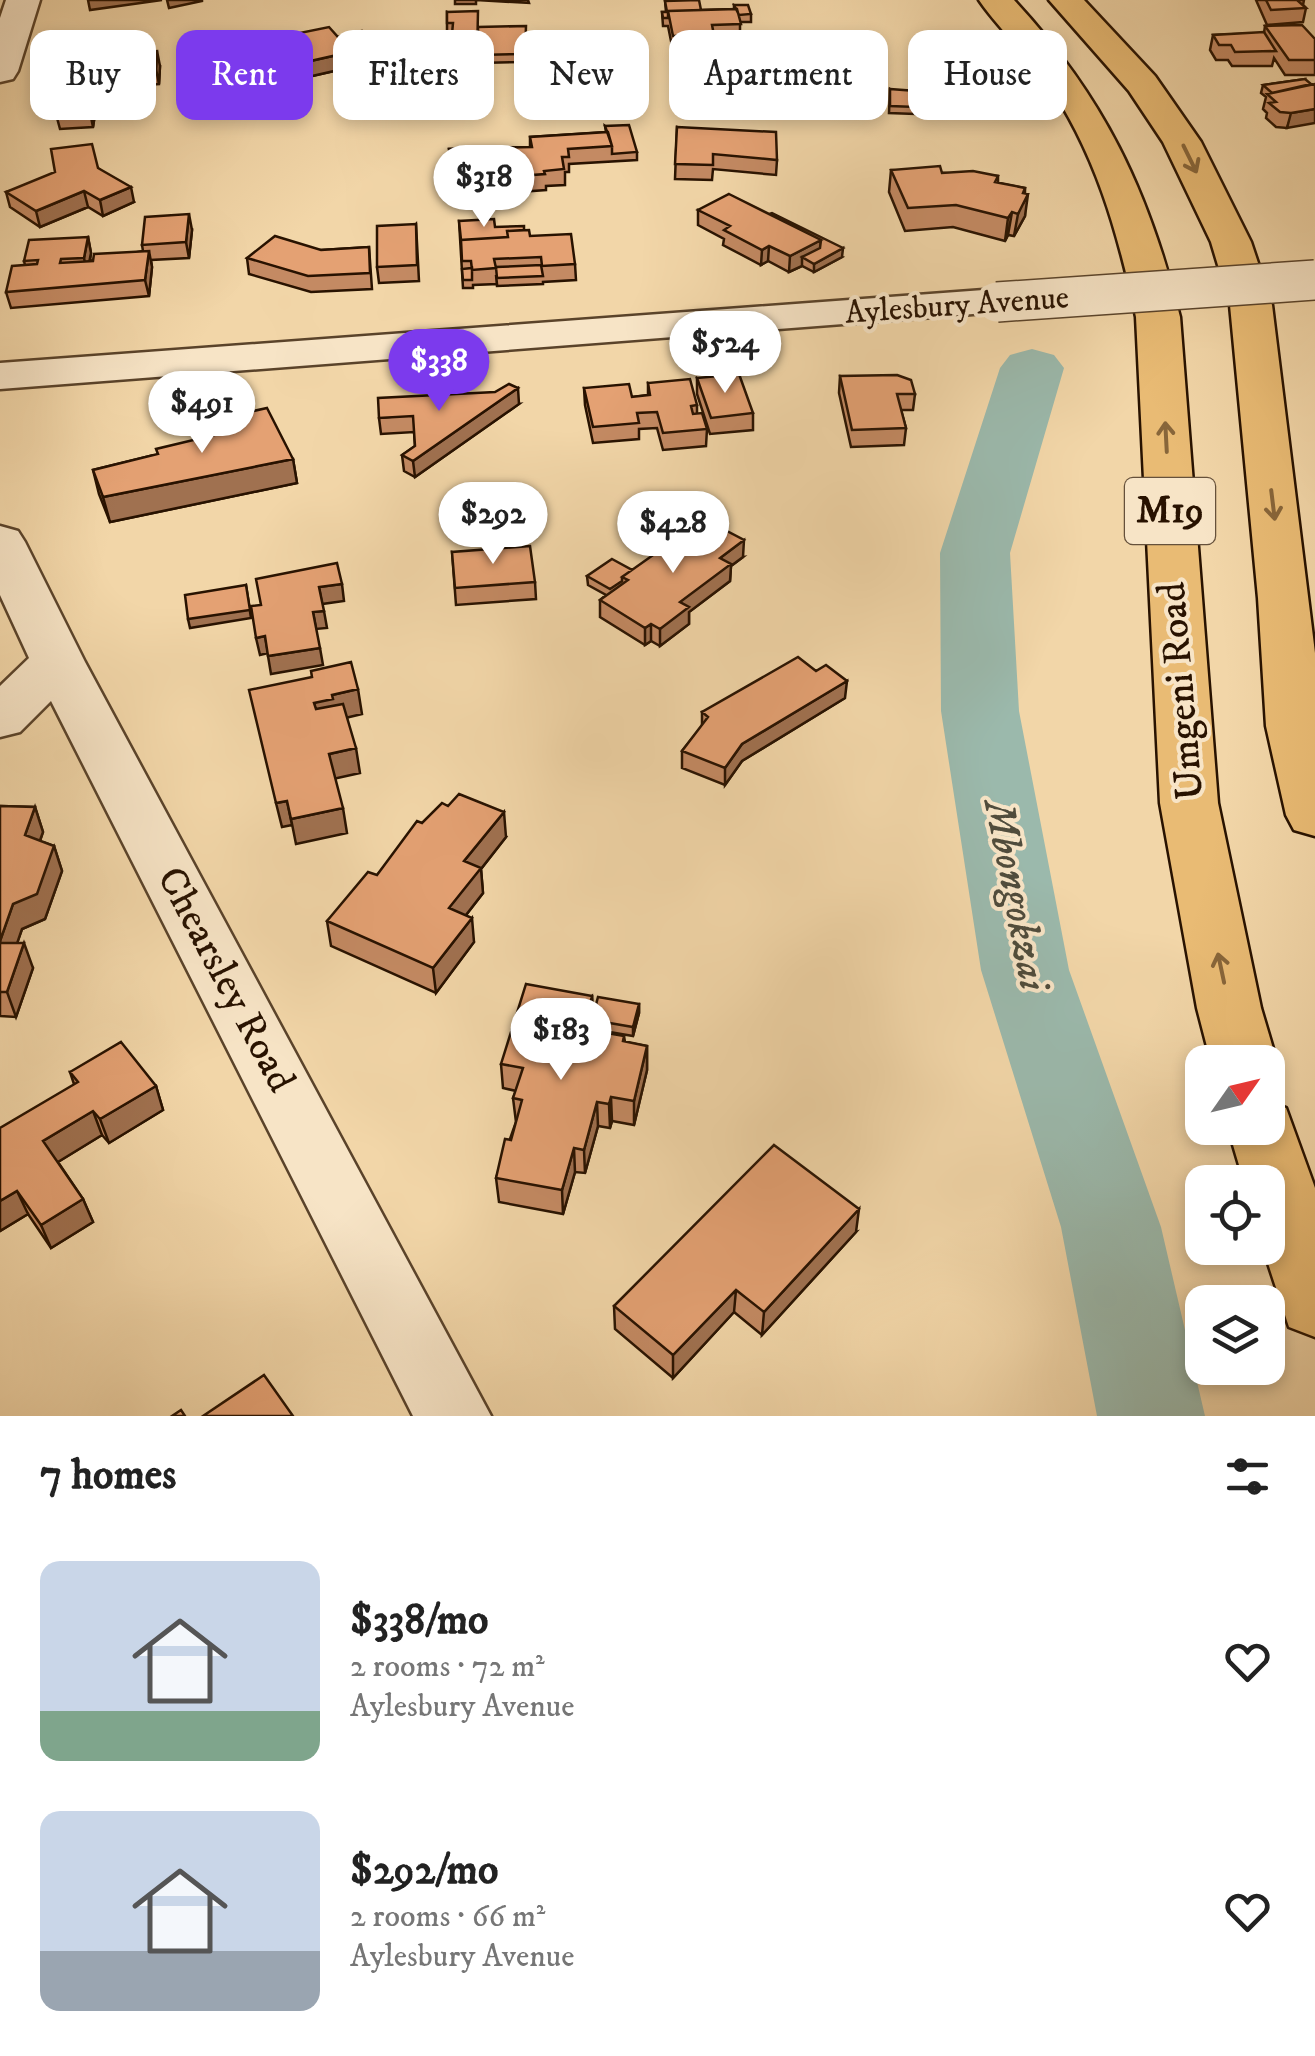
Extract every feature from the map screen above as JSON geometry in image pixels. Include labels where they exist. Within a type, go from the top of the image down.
[{"type":"highway","name":"Umgeni Road","points":[[996,0],[1061,74],[1098,134],[1142,238],[1158,317],[1190,803],[1225,990],[1240,1045]]},
{"type":"highway","name":"M19","points":[[1066,0],[1142,84],[1182,142],[1232,242],[1251,305],[1284,598],[1294,726],[1315,815]]},
{"type":"highway","points":[[1267,1145],[1315,1303]]},
{"type":"street","points":[[0,71],[22,0]]},
{"type":"street","name":"Aylesbury Avenue","points":[[0,376],[1315,280]]},
{"type":"street","name":"Chearsley Road","points":[[0,542],[58,662],[452,1416]]},
{"type":"street","points":[[0,718],[58,662]]},
{"type":"building","points":[[699,0],[701,10],[668,11],[668,18],[663,18],[662,12],[667,12],[665,1]]},
{"type":"building","points":[[1266,0],[1297,0],[1306,8],[1271,10]]},
{"type":"building","points":[[734,5],[748,5],[751,14],[739,15]]},
{"type":"building","points":[[737,9],[741,24],[712,25],[713,30],[672,30],[668,11]]},
{"type":"building","points":[[478,11],[478,30],[452,30],[453,23],[447,23],[447,12]]},
{"type":"building","points":[[1302,25],[1315,39],[1315,60],[1289,60],[1265,26]]},
{"type":"building","points":[[526,26],[526,30],[514,30],[514,54],[494,55],[494,30],[478,27]]},
{"type":"building","points":[[329,27],[333,31],[333,56],[313,60],[313,30]]},
{"type":"building","points":[[1264,32],[1276,51],[1235,52],[1231,45],[1219,45],[1213,35]]},
{"type":"building","points":[[1305,79],[1311,84],[1272,93],[1263,85]]},
{"type":"building","points":[[1315,84],[1315,109],[1280,112],[1269,103],[1276,102],[1267,94]]},
{"type":"building","points":[[890,89],[908,90],[908,107],[890,106]]},
{"type":"building","points":[[629,125],[637,152],[612,154],[605,126]]},
{"type":"building","points":[[677,127],[776,132],[777,160],[713,154],[713,165],[675,164]]},
{"type":"building","points":[[608,132],[612,146],[568,149],[569,157],[562,157],[564,169],[504,177],[502,167],[476,169],[476,175],[453,176],[449,149],[532,147],[530,137]]},
{"type":"building","points":[[92,144],[98,168],[131,187],[100,200],[84,191],[36,211],[6,192],[55,172],[51,149]]},
{"type":"building","points":[[940,166],[942,173],[973,171],[998,176],[995,182],[1025,188],[1023,193],[1028,194],[1018,214],[1012,212],[1008,218],[956,205],[908,208],[891,170]]},
{"type":"building","points":[[729,194],[821,240],[790,256],[769,246],[762,250],[724,230],[730,226],[698,210]]},
{"type":"building","points":[[189,214],[186,242],[142,245],[145,217]]},
{"type":"building","points":[[769,214],[843,248],[814,264],[802,257],[820,248],[821,240]]},
{"type":"building","points":[[494,219],[495,227],[524,226],[524,230],[507,231],[508,237],[461,240],[459,221]]},
{"type":"building","points":[[416,224],[417,265],[377,267],[377,226]]},
{"type":"building","points":[[529,230],[530,236],[571,234],[575,264],[542,266],[541,257],[494,259],[496,268],[472,270],[471,261],[462,261],[461,240],[508,237],[507,231]]},
{"type":"building","points":[[275,236],[321,250],[369,247],[370,273],[308,276],[247,258]]},
{"type":"building","points":[[88,237],[84,258],[61,259],[60,263],[93,261],[94,254],[149,251],[145,280],[6,292],[12,266],[37,264],[38,260],[24,261],[29,240]]},
{"type":"building","points":[[541,265],[543,276],[497,278],[496,267]]},
{"type":"building","points":[[472,268],[472,280],[463,280],[462,269]]},
{"type":"building","points":[[739,374],[753,413],[711,418],[697,378]]},
{"type":"building","points":[[897,375],[911,380],[915,394],[897,394],[906,428],[852,430],[840,376]]},
{"type":"building","points":[[690,379],[697,405],[691,406],[693,414],[702,413],[707,429],[663,433],[657,412],[637,413],[639,423],[593,427],[584,388],[629,384],[632,397],[650,395],[648,383]]},
{"type":"building","points":[[509,384],[518,388],[413,461],[402,455],[415,446],[413,416],[379,418],[378,398],[495,392]]},
{"type":"building","points":[[267,408],[293,459],[103,497],[93,470],[223,433],[217,419]]},
{"type":"building","points":[[704,519],[744,540],[720,558],[731,564],[680,602],[689,607],[660,629],[651,624],[645,628],[600,600],[628,580],[622,577]]},
{"type":"building","points":[[530,546],[535,582],[455,588],[452,552]]},
{"type":"building","points":[[612,559],[632,570],[622,581],[610,589],[587,576]]},
{"type":"building","points":[[337,563],[342,584],[319,587],[324,611],[313,612],[320,648],[268,656],[265,636],[256,638],[251,606],[261,605],[256,579]]},
{"type":"building","points":[[246,585],[250,610],[188,619],[185,595]]},
{"type":"building","points":[[798,657],[816,671],[826,665],[847,681],[742,744],[725,768],[682,751],[708,717],[702,712]]},
{"type":"building","points":[[351,662],[358,689],[314,703],[316,709],[343,704],[356,748],[329,754],[343,808],[291,819],[287,801],[276,803],[249,690],[312,677],[311,671]]},
{"type":"building","points":[[459,794],[504,812],[464,861],[481,868],[449,908],[472,918],[433,968],[327,921],[368,872],[377,875],[417,821],[422,823],[442,803],[448,806]]},
{"type":"building","points":[[0,806],[35,807],[25,835],[54,846],[37,894],[13,904],[0,941]]},
{"type":"building","points":[[0,943],[24,943],[7,992],[0,992]]},
{"type":"building","points":[[526,984],[592,996],[584,1029],[624,1036],[623,1041],[647,1046],[634,1101],[611,1097],[609,1104],[597,1102],[584,1150],[574,1148],[562,1190],[496,1178],[505,1139],[511,1140],[522,1100],[513,1098],[523,1068],[501,1064]]},
{"type":"building","points":[[598,997],[639,1004],[633,1027],[592,1020]]},
{"type":"building","points":[[121,1042],[156,1086],[100,1119],[93,1111],[43,1141],[83,1199],[41,1225],[17,1191],[0,1201],[0,1128],[78,1082],[70,1072]]},
{"type":"building","points":[[774,1145],[859,1209],[764,1312],[736,1290],[673,1355],[614,1306]]},
{"type":"building","points":[[264,1375],[293,1416],[203,1416]]},
{"type":"waterway","name":"Mbongokzai","points":[[1032,368],[975,553],[980,711],[1025,970],[1111,1227],[1151,1416]]}]
